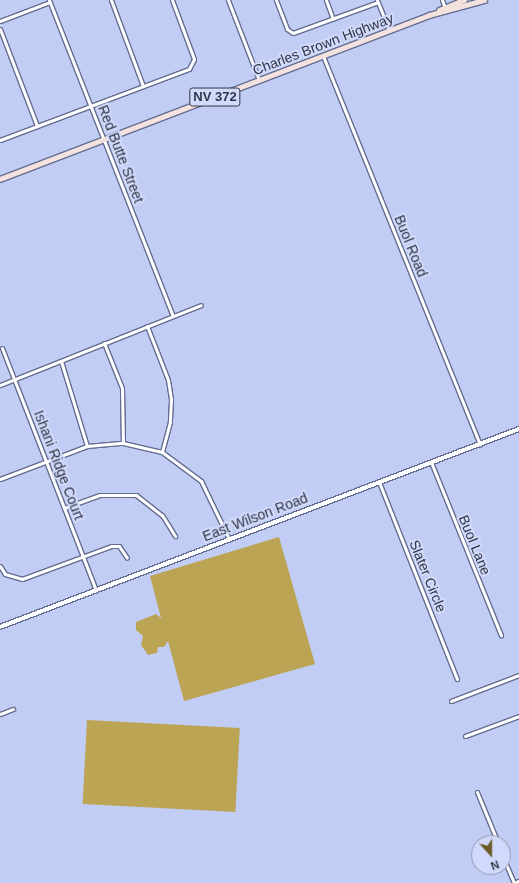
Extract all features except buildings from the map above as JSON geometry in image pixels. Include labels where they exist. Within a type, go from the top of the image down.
[{"type":"main road","name":"Charles Brown Highway","points":[[0,179],[445,9],[464,0]]},
{"type":"main road","name":"Charles Brown Highway","points":[[445,9],[484,0]]},
{"type":"street","points":[[111,0],[143,86]]},
{"type":"street","points":[[0,140],[185,71],[192,66],[194,59],[172,0]]},
{"type":"street","points":[[228,0],[259,80]]},
{"type":"street","points":[[276,0],[290,32],[329,21],[377,1],[389,30]]},
{"type":"street","points":[[326,0],[333,19]]},
{"type":"street","points":[[442,0],[445,9]]},
{"type":"street","points":[[0,21],[50,1]]},
{"type":"street","name":"Red Butte Street","points":[[50,1],[173,316]]},
{"type":"street","points":[[0,29],[37,126]]},
{"type":"street","name":"Buol Road","points":[[323,56],[480,444]]},
{"type":"street","points":[[0,385],[201,305]]},
{"type":"street","points":[[147,326],[168,380],[170,393],[170,422],[162,452]]},
{"type":"street","points":[[104,343],[122,388],[123,443]]},
{"type":"street","name":"Ishani Ridge Court","points":[[2,348],[96,590]]},
{"type":"street","points":[[61,361],[87,446]]},
{"type":"street","name":"East Wilson Road","points":[[0,627],[519,429]]},
{"type":"street","points":[[0,479],[87,446],[123,443],[162,452],[201,480],[230,539]]},
{"type":"street","name":"Buol Lane","points":[[431,462],[501,635]]},
{"type":"street","name":"Slater Circle","points":[[379,482],[457,679]]},
{"type":"street","points":[[64,508],[100,495],[136,495],[162,515],[175,536]]},
{"type":"street","points":[[0,566],[5,574],[22,579],[119,546],[127,558]]},
{"type":"street","points":[[451,701],[519,675]]},
{"type":"street","points":[[0,714],[13,709]]},
{"type":"street","points":[[465,736],[519,716]]},
{"type":"street","points":[[477,792],[495,835]]},
{"type":"shaded area","points":[[279,537],[315,664],[184,701],[168,641],[164,647],[158,647],[157,653],[148,655],[141,645],[143,636],[136,630],[136,622],[156,614],[161,618],[150,576]]},
{"type":"shaded area","points":[[87,720],[240,728],[235,812],[83,804]]}]
